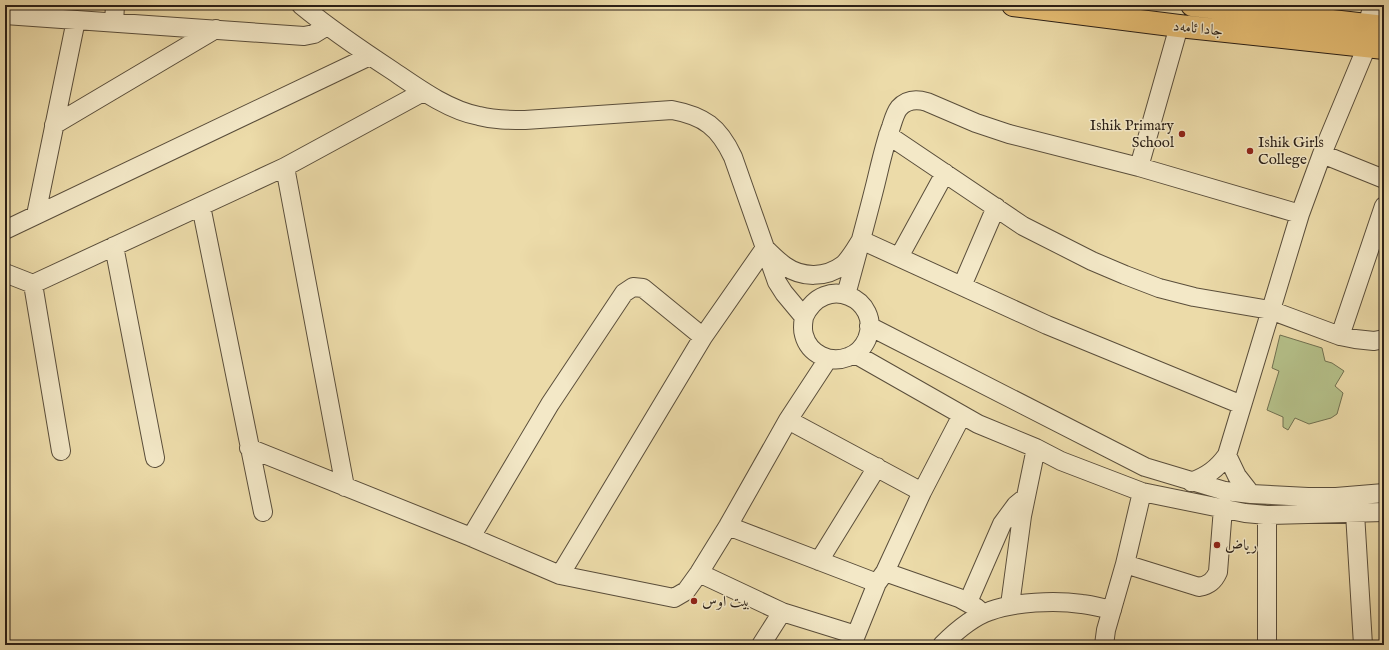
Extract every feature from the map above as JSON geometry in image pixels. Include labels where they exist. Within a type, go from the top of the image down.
[{"type":"main road","name":"جادا ئامەد","points":[[1197,5],[1375,30]]},
{"type":"main road","name":"جادا ئامەد","points":[[1024,6],[1179,26],[1375,30]]},
{"type":"street","points":[[114,23],[115,5]]},
{"type":"street","points":[[301,5],[327,26],[423,92],[460,110],[478,116],[501,120],[548,119],[672,110],[688,113],[702,119],[716,129],[726,142],[733,156],[777,282],[804,317]]},
{"type":"street","points":[[5,15],[304,36],[314,34],[327,26]]},
{"type":"street","points":[[36,215],[76,20]]},
{"type":"street","points":[[1138,167],[1179,26]]},
{"type":"street","points":[[54,125],[216,29]]},
{"type":"street","points":[[1191,482],[1212,472],[1221,464],[1227,455],[1300,214],[1322,154],[1375,30]]},
{"type":"street","points":[[5,230],[370,56]]},
{"type":"street","points":[[5,273],[32,284],[285,167],[423,92]]},
{"type":"street","points":[[846,295],[888,135],[896,112],[906,102],[920,100],[992,129],[1138,167],[1300,214]]},
{"type":"street","points":[[888,135],[1023,226],[1092,261],[1125,275],[1159,288],[1194,297],[1270,310],[1340,336],[1355,339],[1384,339]]},
{"type":"street","points":[[1322,154],[1384,178]]},
{"type":"street","points":[[285,167],[345,487]]},
{"type":"street","points":[[899,257],[945,173]]},
{"type":"street","points":[[201,206],[262,512]]},
{"type":"street","points":[[1340,336],[1384,206]]},
{"type":"street","points":[[962,286],[996,207]]},
{"type":"street","points":[[765,248],[785,266],[796,272],[808,275],[833,271],[843,264],[861,240]]},
{"type":"street","points":[[861,240],[1047,325],[1242,405]]},
{"type":"street","points":[[114,246],[155,458]]},
{"type":"street","points":[[560,575],[703,337],[765,248]]},
{"type":"street","points":[[32,284],[61,451]]},
{"type":"street","points":[[471,537],[550,404],[624,293],[633,287],[643,288],[703,337]]},
{"type":"street","points":[[837,293],[846,295],[856,299],[868,316],[868,337],[865,344],[854,354],[837,360],[828,359],[816,353],[807,343],[803,335],[802,326],[804,317],[807,309],[820,297],[837,293]]},
{"type":"street","points":[[869,326],[1145,467],[1191,482],[1251,494],[1336,497],[1384,493]]},
{"type":"street","points":[[854,354],[962,415],[1036,448],[1061,461],[1142,492],[1245,513],[1267,515],[1384,512]]},
{"type":"street","points":[[249,448],[471,537],[560,575],[674,598],[686,591],[699,573],[728,526],[788,420],[828,359]]},
{"type":"street","points":[[699,573],[782,612],[854,640],[881,578],[922,492],[962,415]]},
{"type":"street","points":[[788,420],[922,492]]},
{"type":"street","points":[[1010,605],[1022,516],[1036,448]]},
{"type":"street","points":[[1227,455],[1237,476],[1251,494]]},
{"type":"street","points":[[820,562],[877,467]]},
{"type":"street","points":[[1104,645],[1142,492]]},
{"type":"street","points":[[968,602],[1002,524],[1016,505],[1026,497]]},
{"type":"street","points":[[1125,564],[1199,587],[1206,586],[1211,583],[1218,572],[1223,508]]},
{"type":"street","points":[[1355,513],[1363,645]]},
{"type":"street","points":[[1267,515],[1267,645]]},
{"type":"street","points":[[728,526],[820,562],[968,602],[975,608],[988,611]]},
{"type":"street","points":[[942,645],[968,622],[988,611],[1010,605],[1071,603],[1112,610]]},
{"type":"street","points":[[761,645],[782,612]]},
{"type":"green space","points":[[1280,335],[1322,348],[1325,361],[1332,363],[1344,371],[1335,386],[1343,393],[1337,414],[1331,418],[1309,424],[1295,418],[1288,430],[1283,427],[1283,417],[1267,410],[1279,371],[1272,368]]},
{"type":"place","name":"Ishik Primary School","points":[[1182,134]]},
{"type":"place","name":"Ishik Girls College","points":[[1250,151]]},
{"type":"place","name":"رياض","points":[[1217,545]]},
{"type":"place","name":"بيت اوس","points":[[694,601]]}]
